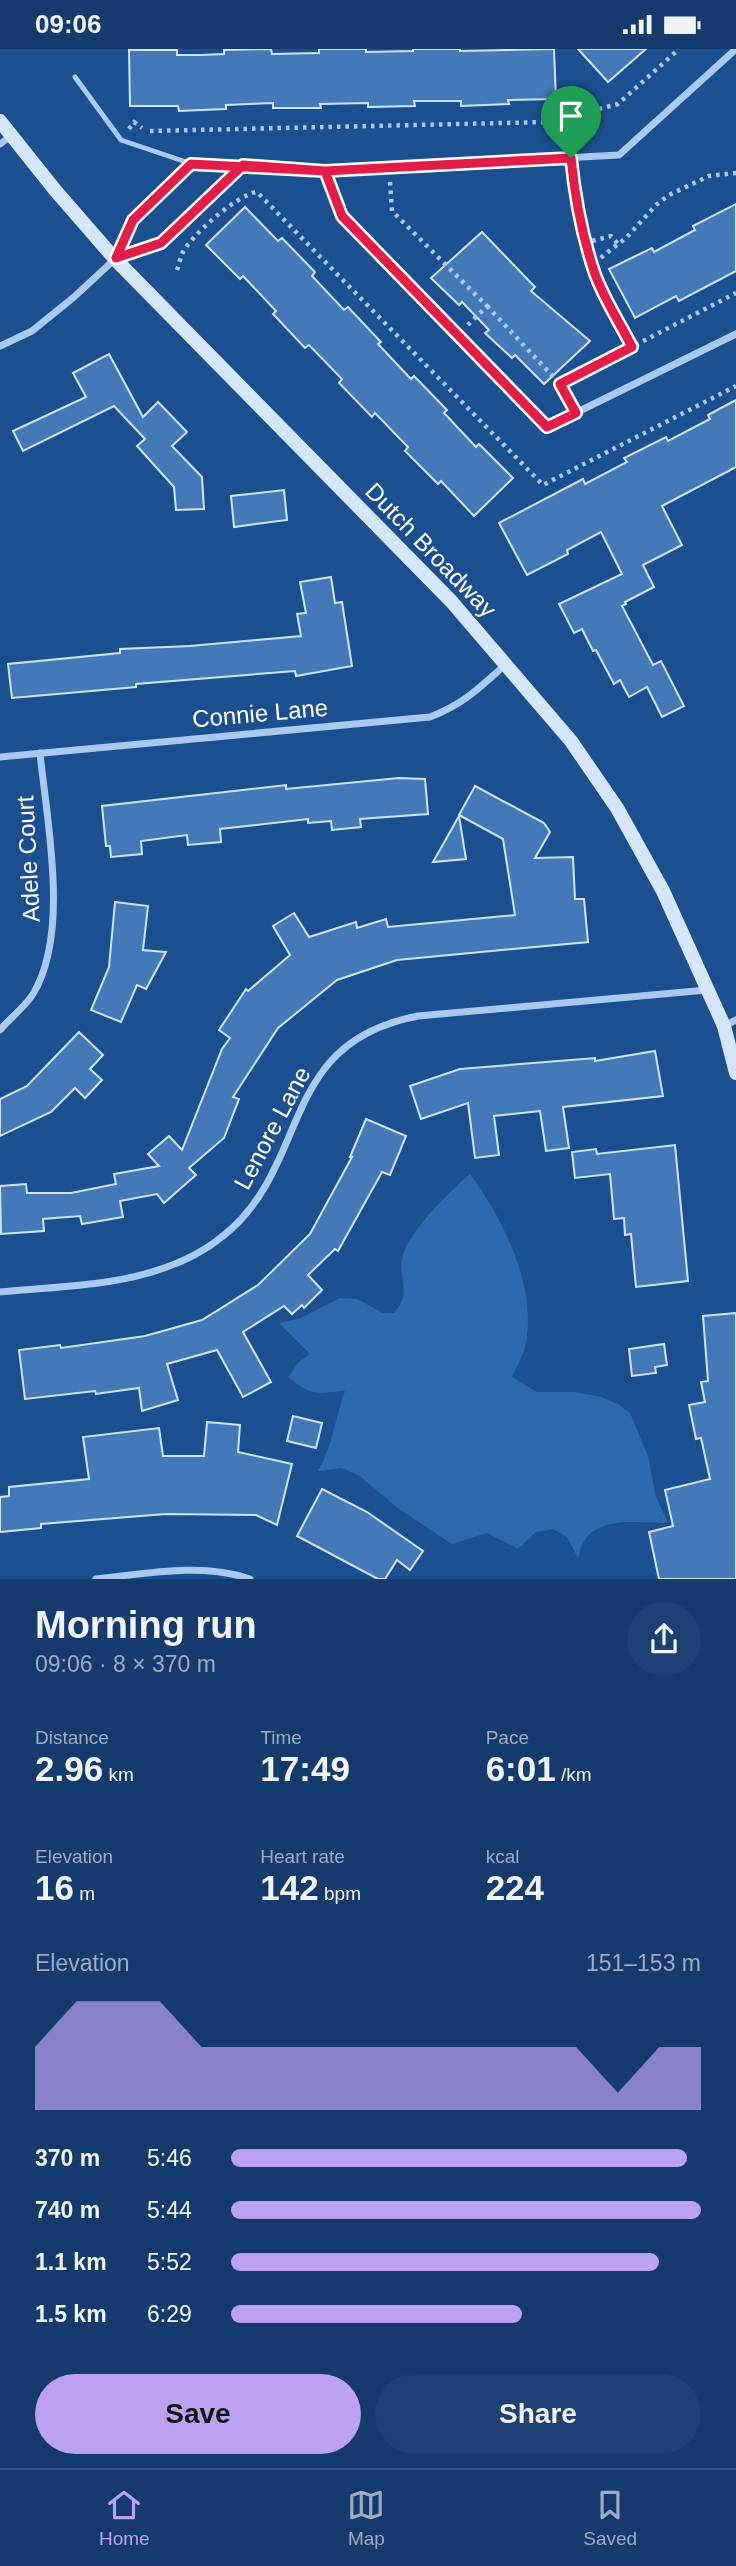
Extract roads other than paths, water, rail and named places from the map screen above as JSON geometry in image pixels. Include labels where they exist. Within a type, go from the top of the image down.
[{"type":"main road","name":"Dutch Broadway","points":[[0,121],[6,140],[116,258],[451,601],[507,663],[571,741],[617,808],[663,891],[709,990],[730,1023],[736,1073]]},
{"type":"street","points":[[116,258],[133,220],[191,164],[325,171],[619,155],[736,49]]},
{"type":"street","points":[[0,346],[20,338],[53,315],[116,258],[161,243],[243,165]]},
{"type":"street","points":[[325,171],[342,216],[547,427],[736,334]]},
{"type":"street","name":"Connie Lane","points":[[0,757],[430,716],[453,708],[465,700],[507,663]]},
{"type":"street","name":"Adele Court","points":[[0,1030],[33,994],[51,947],[55,900],[40,753]]},
{"type":"street","name":"Lenore Lane","points":[[0,1292],[114,1282],[179,1264],[223,1236],[259,1199],[288,1142],[308,1092],[335,1055],[354,1040],[395,1020],[709,990]]},
{"type":"street","points":[[96,1579],[206,1571],[250,1579]]},
{"type":"lane","points":[[75,76],[121,140],[191,164]]}]
